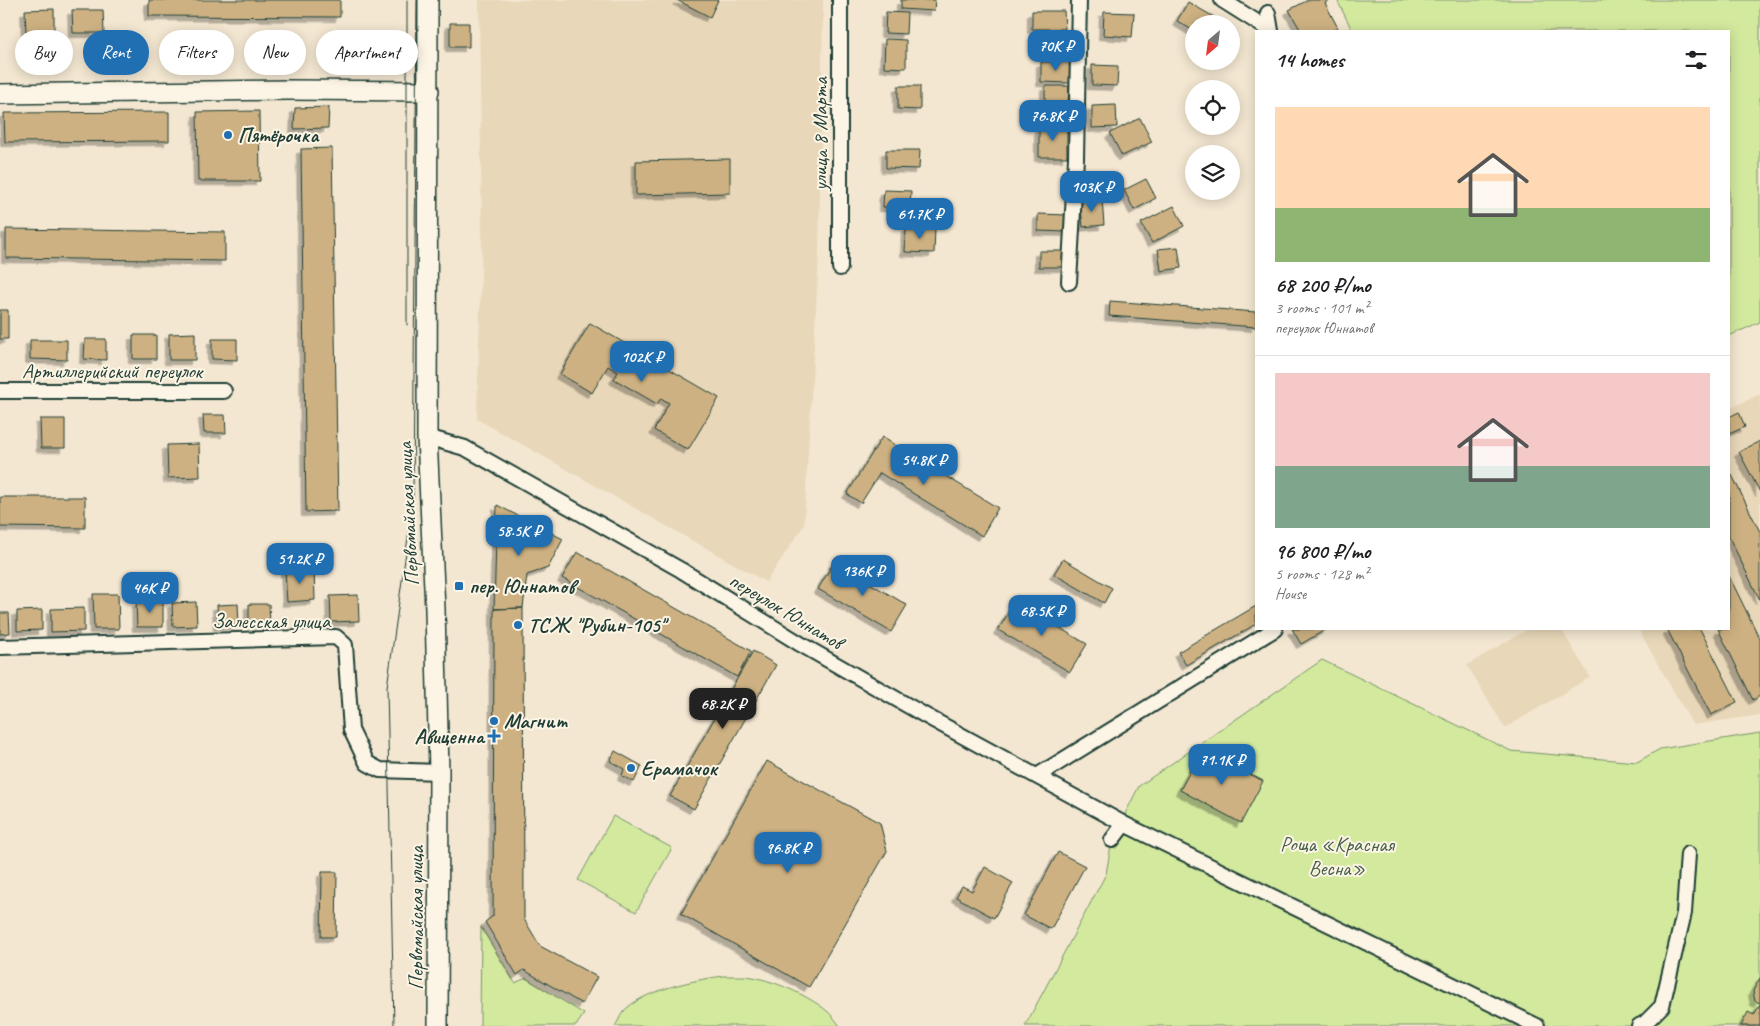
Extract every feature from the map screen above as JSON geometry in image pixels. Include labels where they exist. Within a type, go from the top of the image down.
[{"type":"main road","name":"Первомайская улица","points":[[428,0],[427,437],[435,609],[438,772],[438,1026]]},
{"type":"main road","points":[[0,94],[288,90],[429,92]]},
{"type":"street","name":"улица 8 Марта","points":[[840,0],[840,268]]},
{"type":"street","points":[[1069,282],[1076,158],[1079,0]]},
{"type":"street","points":[[1222,0],[1269,30]]},
{"type":"street","points":[[1268,13],[1271,30]]},
{"type":"street","name":"Артиллерийский переулок","points":[[0,391],[224,391]]},
{"type":"street","name":"переулок Юннатов","points":[[427,437],[473,452],[681,570],[810,650],[1124,824],[1537,1026]]},
{"type":"street","points":[[1037,776],[1273,630]]},
{"type":"street","name":"Залесская улица","points":[[0,646],[336,637],[345,645],[351,730],[367,763],[380,770],[438,772]]},
{"type":"street","points":[[1112,840],[1124,824]]},
{"type":"street","points":[[1640,1026],[1662,1006],[1684,913],[1688,854]]},
{"type":"shaded area","points":[[479,0],[823,0],[819,253],[804,525],[766,582],[477,419],[482,237]]},
{"type":"shaded area","points":[[1760,394],[1760,715],[1693,725],[1639,630],[1730,630],[1730,409]]},
{"type":"shaded area","points":[[1526,630],[1562,630],[1590,677],[1505,728],[1467,665]]},
{"type":"green space","points":[[1337,0],[1760,0],[1760,322],[1730,336],[1730,30],[1352,30]]},
{"type":"green space","name":"Роща «Красная Весна»","points":[[1322,660],[1511,751],[1637,762],[1660,749],[1760,733],[1760,1026],[1025,1026],[1106,874],[1112,840],[1139,786]]},
{"type":"green space","points":[[613,816],[672,848],[636,912],[578,880]]},
{"type":"green space","points":[[481,927],[515,983],[526,978],[584,1014],[576,1026],[480,1026]]},
{"type":"green space","points":[[723,976],[746,976],[767,980],[789,989],[819,1005],[831,1014],[840,1026],[615,1026],[623,1012],[643,998],[684,983]]},
{"type":"building","points":[[149,0],[340,0],[340,17],[149,16]]},
{"type":"building","points":[[677,0],[718,0],[710,17]]},
{"type":"building","points":[[901,0],[935,0],[934,11],[901,9]]},
{"type":"building","points":[[1308,0],[1330,0],[1325,3],[1338,28],[1334,30],[1300,30],[1289,10]]},
{"type":"building","points":[[1188,2],[1211,15],[1185,15],[1185,26],[1177,21]]},
{"type":"building","points":[[54,9],[54,30],[26,30],[25,10]]},
{"type":"building","points":[[72,10],[103,10],[104,30],[83,30],[83,33],[73,33]]},
{"type":"building","points":[[1032,11],[1064,11],[1065,29],[1032,29]]},
{"type":"building","points":[[886,12],[907,13],[906,34],[885,33]]},
{"type":"building","points":[[1104,12],[1134,13],[1132,37],[1103,35]]},
{"type":"building","points":[[450,23],[469,23],[469,47],[450,47]]},
{"type":"building","points":[[885,39],[906,40],[906,68],[884,67]]},
{"type":"building","points":[[1041,62],[1070,62],[1070,83],[1041,82]]},
{"type":"building","points":[[1092,65],[1118,66],[1117,86],[1092,85]]},
{"type":"building","points":[[898,86],[920,86],[920,110],[898,109]]},
{"type":"building","points":[[1045,86],[1069,86],[1068,106],[1045,106]]},
{"type":"building","points":[[1116,105],[1117,127],[1092,128],[1092,106]]},
{"type":"building","points":[[329,107],[328,128],[294,129],[295,108]]},
{"type":"building","name":"Пятёрочка","points":[[259,111],[260,181],[198,181],[197,112]]},
{"type":"building","points":[[169,112],[169,141],[5,142],[4,113]]},
{"type":"building","points":[[1140,118],[1152,142],[1122,156],[1110,133]]},
{"type":"building","points":[[1039,127],[1067,127],[1067,157],[1039,157]]},
{"type":"building","points":[[332,148],[338,511],[306,512],[301,149]]},
{"type":"building","points":[[886,150],[920,150],[919,169],[886,168]]},
{"type":"building","points":[[730,159],[730,193],[636,195],[636,161]]},
{"type":"building","points":[[1146,179],[1156,198],[1134,210],[1124,190]]},
{"type":"building","points":[[884,190],[911,191],[910,208],[883,207]]},
{"type":"building","points":[[1102,199],[1104,225],[1083,227],[1080,201]]},
{"type":"building","points":[[1174,206],[1184,226],[1152,243],[1141,223]]},
{"type":"building","points":[[1038,214],[1068,215],[1067,232],[1038,231]]},
{"type":"building","points":[[906,227],[935,228],[934,253],[905,252]]},
{"type":"building","points":[[6,229],[225,232],[225,261],[6,258]]},
{"type":"building","points":[[1178,247],[1181,268],[1161,271],[1158,249]]},
{"type":"building","points":[[1039,251],[1065,251],[1065,267],[1039,267]]},
{"type":"building","points":[[1110,301],[1255,312],[1255,327],[1109,316]]},
{"type":"building","points":[[0,310],[8,310],[8,339],[0,339]]},
{"type":"building","points":[[590,323],[719,398],[688,450],[654,430],[669,403],[661,398],[657,404],[614,379],[618,372],[608,366],[592,393],[560,374]]},
{"type":"building","points":[[195,333],[195,360],[169,360],[169,334]]},
{"type":"building","points":[[133,335],[156,335],[156,359],[133,359]]},
{"type":"building","points":[[85,339],[106,339],[106,360],[84,359]]},
{"type":"building","points":[[212,339],[237,339],[237,360],[212,359]]},
{"type":"building","points":[[30,340],[67,340],[67,360],[30,359]]},
{"type":"building","points":[[1739,412],[1745,427],[1730,434],[1730,416]]},
{"type":"building","points":[[203,415],[225,415],[226,433],[204,433]]},
{"type":"building","points":[[40,419],[65,419],[65,448],[41,448]]},
{"type":"building","points":[[882,437],[998,508],[982,536],[880,473],[861,503],[847,494]]},
{"type":"building","points":[[1760,441],[1760,492],[1739,452]]},
{"type":"building","points":[[199,444],[200,477],[168,478],[167,445]]},
{"type":"building","points":[[1730,471],[1760,532],[1760,600],[1730,539]]},
{"type":"building","points":[[0,497],[85,497],[85,528],[0,527]]},
{"type":"building","points":[[497,505],[563,539],[548,568],[527,575],[523,608],[494,609]]},
{"type":"building","points":[[577,552],[751,651],[737,677],[562,578]]},
{"type":"building","points":[[1063,559],[1112,588],[1104,603],[1054,574]]},
{"type":"building","points":[[834,562],[907,605],[891,632],[818,589]]},
{"type":"building","points":[[314,568],[315,600],[287,602],[285,569]]},
{"type":"building","points":[[1730,578],[1760,639],[1760,696],[1753,700],[1718,630],[1730,630]]},
{"type":"building","points":[[93,594],[118,594],[119,629],[94,629]]},
{"type":"building","points":[[358,595],[359,621],[331,622],[330,596]]},
{"type":"building","points":[[163,601],[163,627],[137,627],[136,602]]},
{"type":"building","points":[[196,602],[197,626],[173,627],[172,603]]},
{"type":"building","points":[[1015,602],[1087,644],[1070,672],[998,630]]},
{"type":"building","points":[[238,604],[239,625],[218,626],[217,605]]},
{"type":"building","points":[[249,604],[269,604],[270,623],[249,624]]},
{"type":"building","points":[[1255,607],[1255,625],[1186,665],[1178,652]]},
{"type":"building","points":[[84,608],[84,631],[51,632],[51,609]]},
{"type":"building","points":[[523,608],[524,919],[540,946],[597,977],[582,1004],[524,970],[517,975],[485,922],[493,916],[494,609]]},
{"type":"building","points":[[42,610],[42,630],[17,631],[17,611]]},
{"type":"building","points":[[0,613],[9,613],[10,633],[0,634]]},
{"type":"building","points":[[1293,630],[1325,630],[1301,644]]},
{"type":"building","points":[[1668,630],[1701,630],[1737,702],[1711,715]]},
{"type":"building","points":[[753,651],[776,665],[694,809],[670,796]]},
{"type":"building","points":[[1202,749],[1263,781],[1241,823],[1180,790]]},
{"type":"building","name":"Ерамачок","points":[[615,751],[642,766],[634,782],[622,776],[624,769],[610,761]]},
{"type":"building","points":[[767,761],[880,823],[887,851],[809,987],[681,914]]},
{"type":"building","points":[[1058,852],[1085,866],[1051,929],[1024,915]]},
{"type":"building","points":[[985,867],[1013,883],[994,918],[956,897],[962,886],[972,891]]},
{"type":"building","points":[[322,872],[337,872],[336,937],[321,937]]},
{"type":"building","points":[[1760,978],[1760,1003],[1755,1001],[1753,991]]},
{"type":"building","points":[[1760,1004],[1760,1026],[1741,1026],[1748,1012],[1754,1015]]},
{"type":"tram line","points":[[407,0],[407,325]]},
{"type":"tram line","points":[[394,1026],[387,687],[413,502],[417,0]]},
{"type":"place","name":"Пятёрочка","points":[[228,135]]},
{"type":"place","name":"пер. Юннатов","points":[[459,586]]},
{"type":"place","name":"ТСЖ \"Рубин-105\"","points":[[518,625]]},
{"type":"place","name":"Магнит","points":[[494,721]]},
{"type":"place","name":"Авиценна","points":[[494,736]]},
{"type":"place","name":"Ерамачок","points":[[631,768]]}]
